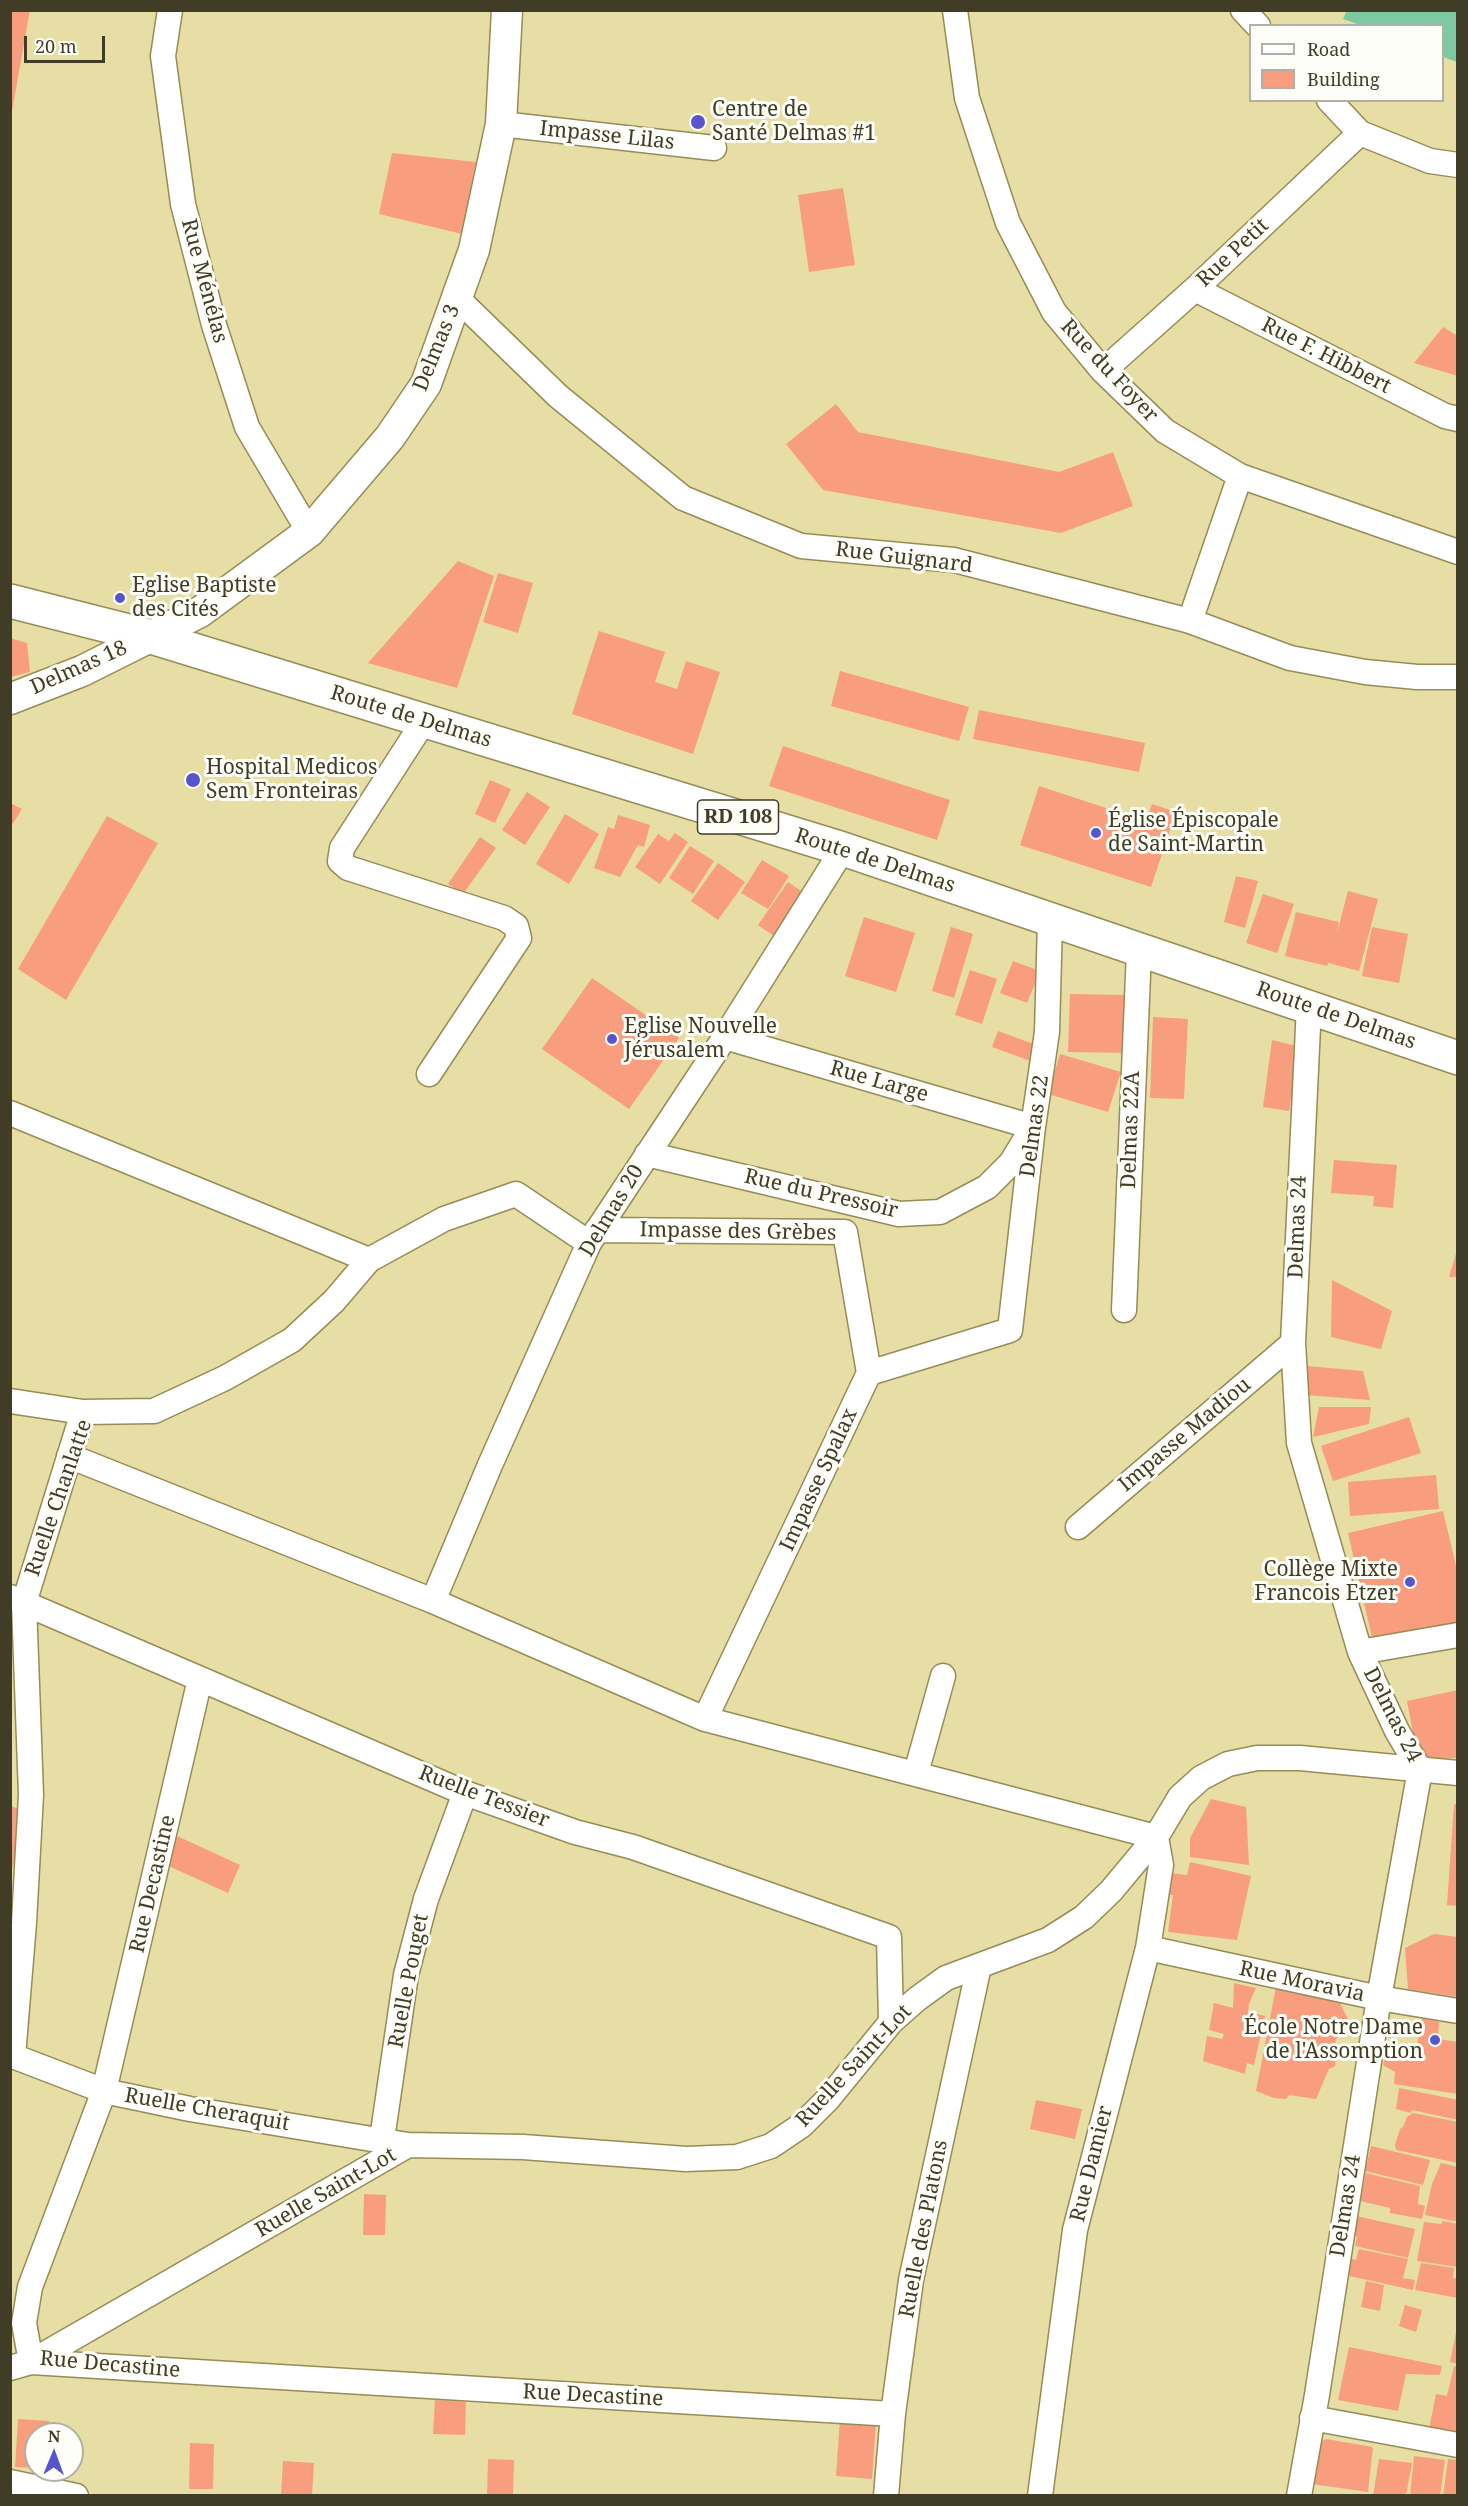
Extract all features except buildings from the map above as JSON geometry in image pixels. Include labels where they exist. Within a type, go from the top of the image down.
[{"type":"main road","name":"Route de Delmas","points":[[10,601],[148,636],[843,849],[1139,951],[1309,1005],[1458,1058]]},
{"type":"street","name":"Rue Ménélas","points":[[171,10],[163,56],[182,193],[214,325],[247,427],[309,532]]},
{"type":"street","name":"Delmas 3","points":[[148,636],[200,612],[309,532],[390,437],[426,384],[474,250],[501,124],[507,10]]},
{"type":"street","name":"Rue du Foyer","points":[[955,10],[967,98],[1008,224],[1054,312],[1103,371],[1165,431],[1240,476],[1458,552]]},
{"type":"street","points":[[1243,10],[1255,24]]},
{"type":"street","points":[[1331,102],[1360,133],[1430,161],[1458,165]]},
{"type":"street","name":"Impasse Lilas","points":[[501,124],[714,148]]},
{"type":"street","name":"Rue Petit","points":[[1103,371],[1195,290],[1360,133]]},
{"type":"street","name":"Rue F. Hibbert","points":[[1195,290],[1445,416],[1458,419]]},
{"type":"street","name":"Rue Guignard","points":[[457,298],[558,396],[682,498],[801,546],[954,560],[1191,621],[1290,658],[1365,672],[1417,677],[1458,677]]},
{"type":"street","points":[[1191,621],[1240,476]]},
{"type":"street","name":"Delmas 18","points":[[10,699],[82,671],[148,636]]},
{"type":"street","points":[[424,721],[342,848],[340,861],[348,868],[504,918],[516,926],[519,938],[429,1074]]},
{"type":"street","name":"Delmas 20","points":[[433,1601],[490,1465],[593,1237],[725,1037],[843,849]]},
{"type":"street","name":"Delmas 22","points":[[869,1373],[1010,1330],[1033,1127],[1047,1032],[1050,921]]},
{"type":"street","name":"Delmas 22A","points":[[1124,1310],[1139,951]]},
{"type":"street","name":"Delmas 24","points":[[1299,2496],[1379,1998],[1419,1770],[1397,1731],[1360,1652],[1299,1443],[1293,1343],[1309,1005]]},
{"type":"street","name":"Rue Large","points":[[725,1037],[1033,1127]]},
{"type":"street","points":[[10,1113],[369,1260]]},
{"type":"street","name":"Rue du Pressoir","points":[[647,1154],[899,1214],[940,1212],[987,1187],[1011,1163],[1033,1127]]},
{"type":"street","name":"Ruelle Chanlatte","points":[[12,2056],[21,1791],[17,1600],[83,1412],[154,1411],[225,1378],[292,1340],[334,1301],[369,1260],[444,1219],[516,1194],[593,1237]]},
{"type":"street","name":"Impasse des Grèbes","points":[[593,1237],[845,1232],[869,1373]]},
{"type":"street","name":"Impasse Madiou","points":[[1078,1527],[1293,1343]]},
{"type":"street","name":"Impasse Spalax","points":[[705,1719],[869,1373]]},
{"type":"street","points":[[10,1401],[83,1412]]},
{"type":"street","points":[[69,1456],[433,1601],[705,1719],[1156,1837]]},
{"type":"street","name":"Ruelle Tessier","points":[[17,1600],[465,1793],[576,1832],[633,1847],[889,1937],[891,2022]]},
{"type":"street","points":[[1360,1652],[1458,1635]]},
{"type":"street","points":[[916,1773],[943,1676]]},
{"type":"street","name":"Rue Decastine","points":[[201,1679],[104,2091],[30,2287],[24,2323],[21,2365],[893,2414]]},
{"type":"street","name":"Ruelle Saint-Lot","points":[[21,2365],[408,2145],[523,2147],[686,2159],[737,2157],[771,2146],[801,2125],[828,2099],[891,2022],[916,1999],[946,1978],[1048,1940],[1084,1917],[1111,1891],[1156,1837],[1180,1797],[1201,1778],[1228,1764],[1257,1758],[1300,1758],[1458,1773]]},
{"type":"street","name":"Ruelle Pouget","points":[[382,2139],[406,1975],[426,1899],[465,1793]]},
{"type":"street","name":"Rue Damier","points":[[1040,2496],[1075,2230],[1148,1948],[1161,1865],[1156,1837]]},
{"type":"street","name":"Rue Moravia","points":[[1148,1948],[1379,1998],[1458,2011]]},
{"type":"street","name":"Ruelle des Platons","points":[[886,2496],[893,2414],[911,2280],[979,1965]]},
{"type":"street","name":"Ruelle Cheraquit","points":[[12,2056],[104,2091],[190,2109],[408,2145]]},
{"type":"street","points":[[1312,2418],[1458,2445]]},
{"type":"street","points":[[10,2482],[76,2496]]},
{"type":"green space","points":[[1347,10],[1457,11],[1457,62],[1444,57],[1444,24],[1357,24],[1343,19]]},
{"type":"place","name":"Centre de Santé Delmas #1","points":[[698,122]]},
{"type":"place","name":"Eglise Baptiste des Cités","points":[[120,598]]},
{"type":"place","name":"Hospital Medicos Sem Fronteiras","points":[[193,780]]},
{"type":"place","name":"Église Épiscopale de Saint-Martin","points":[[1096,833]]},
{"type":"place","name":"Eglise Nouvelle Jérusalem","points":[[612,1039]]},
{"type":"place","name":"Collège Mixte Francois Etzer","points":[[1410,1582]]},
{"type":"place","name":"École Notre Dame de l'Assomption","points":[[1435,2040]]}]
